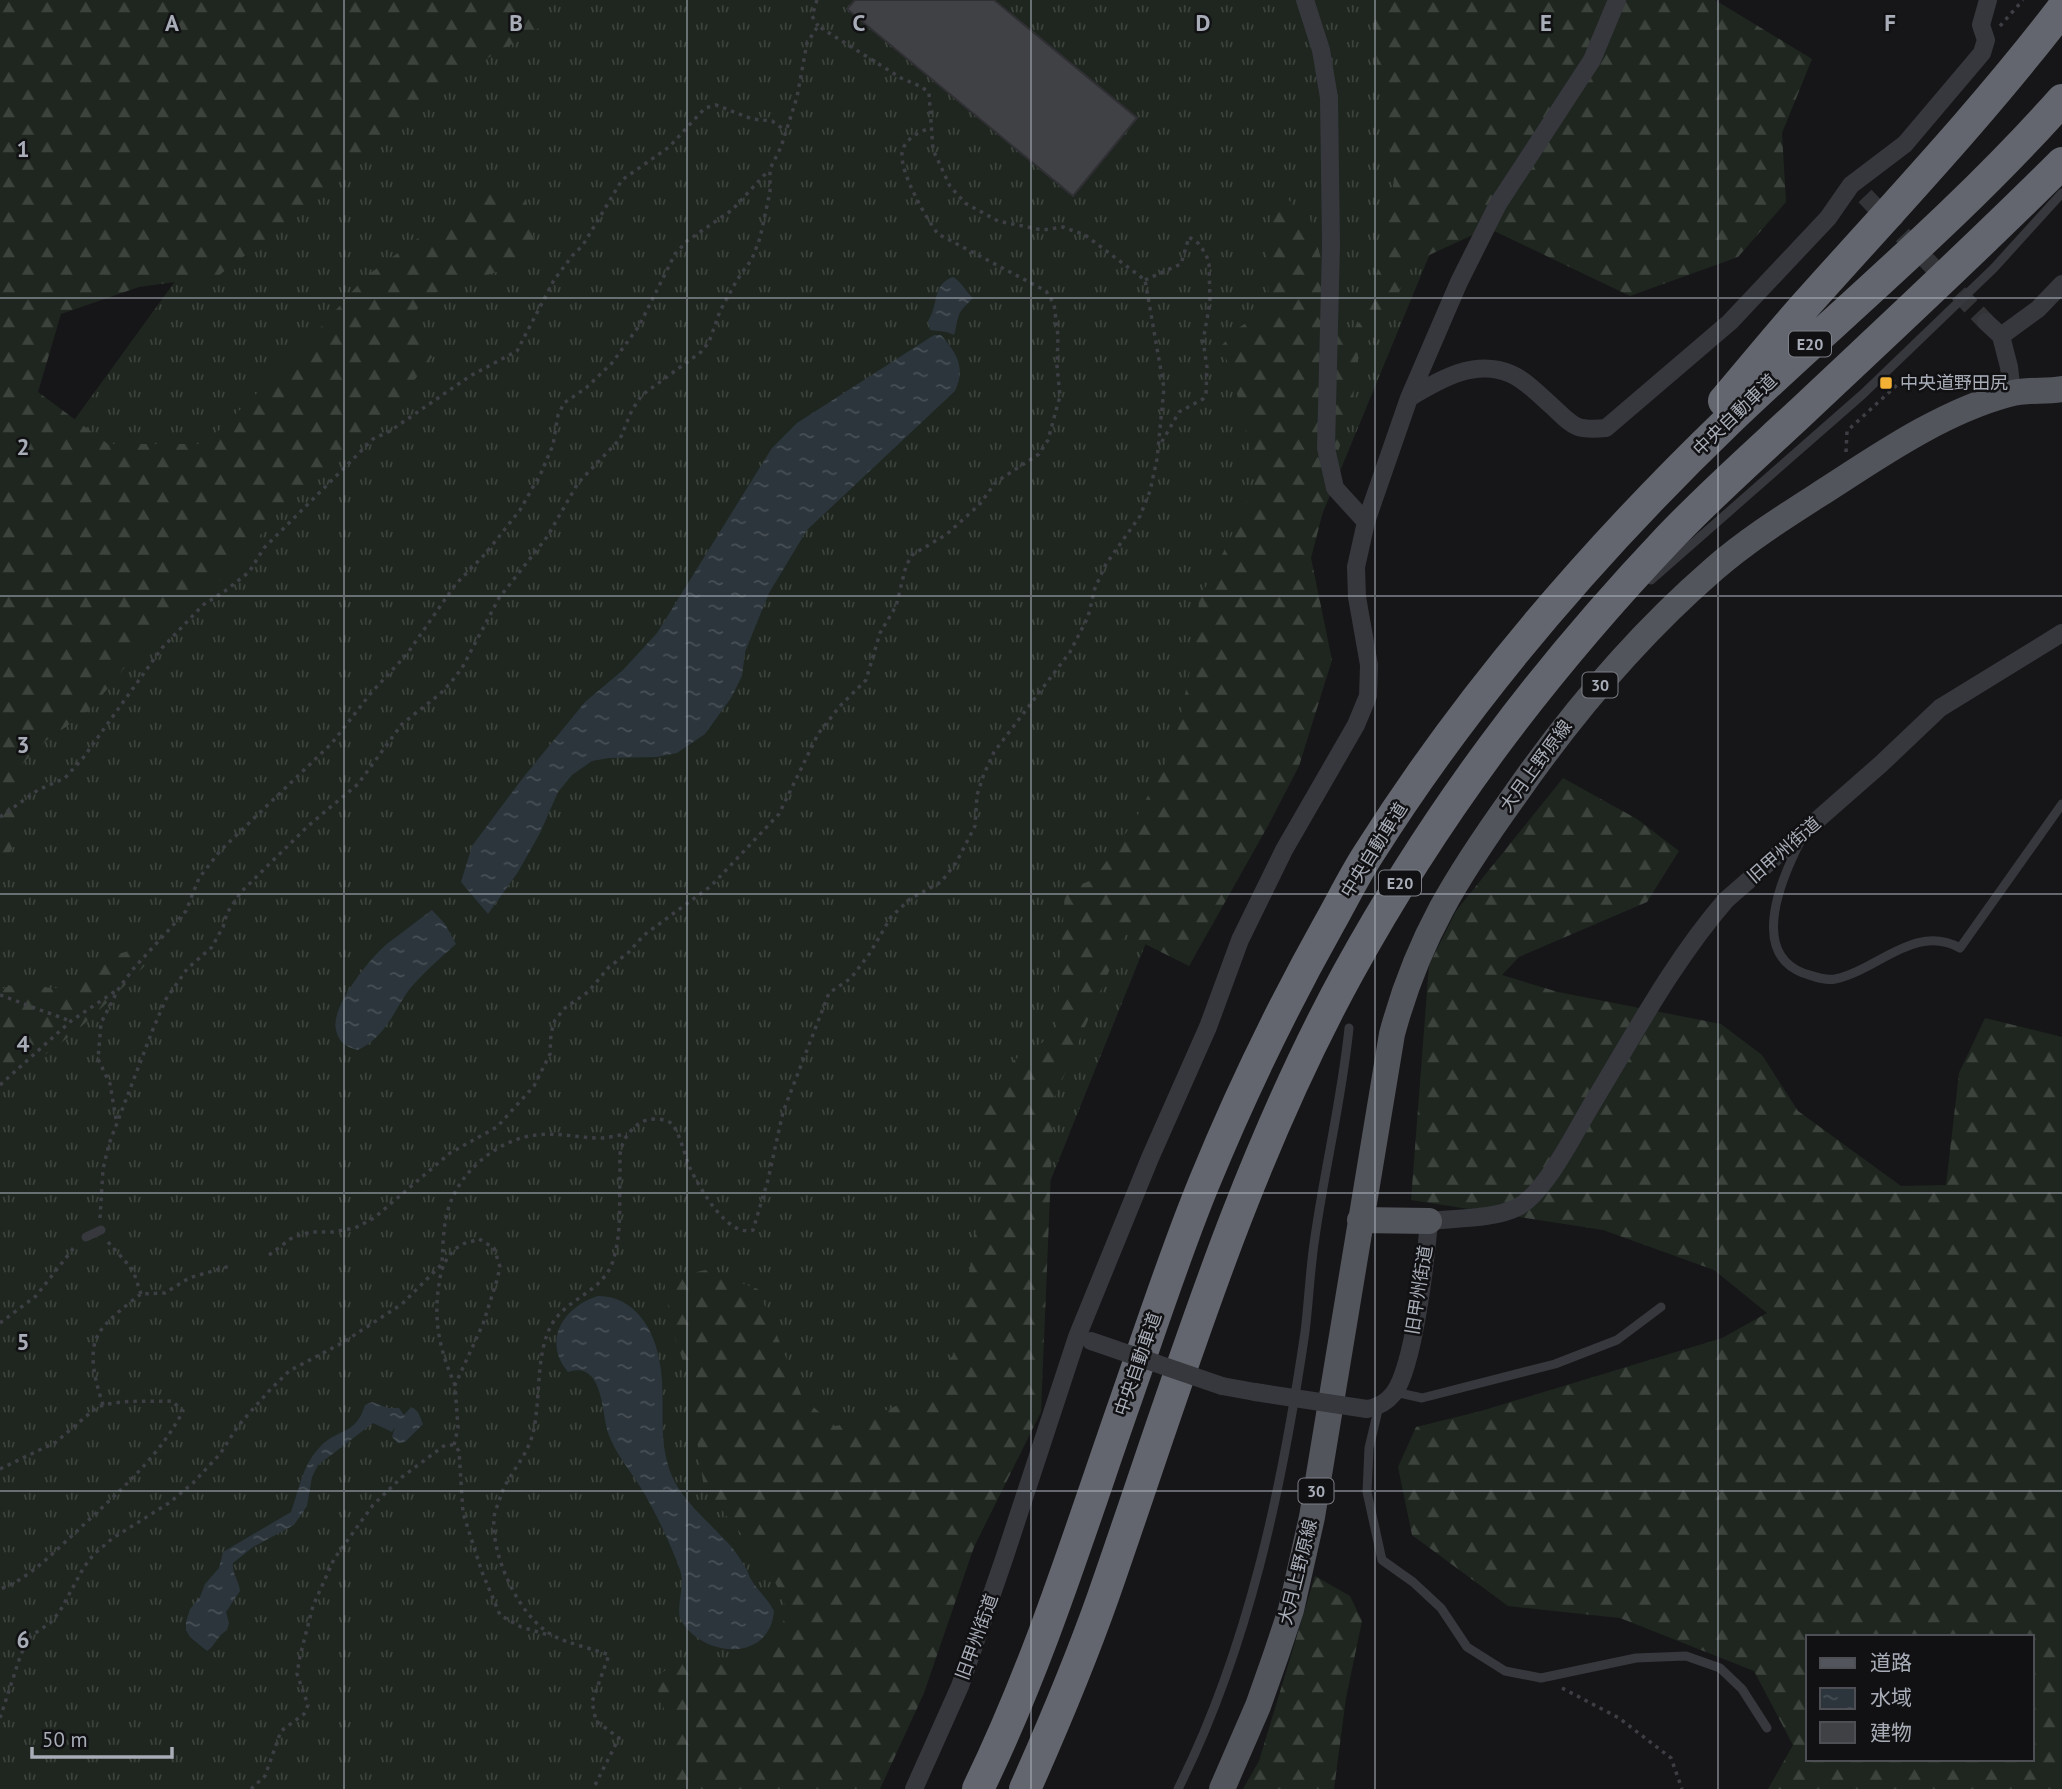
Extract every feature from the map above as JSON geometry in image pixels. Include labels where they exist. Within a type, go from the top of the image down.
[{"type":"highway","points":[[1563,592],[1809,301],[1966,125],[2062,9]]},
{"type":"highway","name":"中央自動車道","points":[[978,1789],[1060,1590],[1203,1185],[1252,1072],[1308,961],[1366,857],[1429,762],[1502,665],[1563,592],[1634,515],[1727,422],[1964,201],[2062,100]]},
{"type":"highway","name":"E20","points":[[1025,1789],[1063,1702],[1101,1602],[1244,1194],[1292,1085],[1346,976],[1399,884],[1457,794],[1589,625],[1672,535],[1993,232],[2062,163]]},
{"type":"main road","name":"大月上野原線","points":[[1222,1789],[1258,1706],[1291,1610],[1312,1517],[1392,1034],[1414,964],[1446,897],[1469,859],[1572,717],[1683,598],[1745,544],[1881,454],[1966,410],[2012,393],[2062,389]]},
{"type":"main road","points":[[1360,1220],[1429,1221]]},
{"type":"street","points":[[1305,0],[1321,50],[1329,98],[1331,245],[1326,448],[1335,488],[1366,522]]},
{"type":"street","name":"旧甲州街道","points":[[914,1789],[960,1686],[1150,1158],[1208,1027],[1240,940],[1284,850],[1356,725],[1368,696],[1369,665],[1357,597],[1356,566],[1366,522],[1409,398],[1459,282],[1497,204],[1592,60],[1617,0]]},
{"type":"street","points":[[1409,398],[1441,379],[1465,370],[1489,368],[1511,374],[1531,387],[1573,426],[1606,428],[1730,322],[1828,218],[1905,144],[1982,53],[1986,40],[1981,25],[1989,0]]},
{"type":"street","points":[[2001,336],[2038,309],[2062,284]]},
{"type":"street","points":[[1986,322],[2001,336],[2010,367],[2012,393]]},
{"type":"street","name":"旧甲州街道","points":[[1373,1408],[1395,1392],[1406,1367],[1427,1252],[1429,1221],[1504,1212],[1528,1200],[1554,1167],[1659,992],[1707,922],[1726,900],[1805,832],[1940,708],[2062,633]]},
{"type":"street","points":[[1084,1339],[1222,1387],[1373,1408]]},
{"type":"lane","points":[[1645,586],[1863,394],[1994,268],[2062,193]]},
{"type":"lane","points":[[1536,690],[1605,624]]},
{"type":"lane","points":[[1805,832],[1787,867],[1778,897],[1775,942],[1784,962],[1793,968],[1823,979],[1835,979],[1902,947],[1934,940],[1947,941],[1960,948],[2062,804]]},
{"type":"lane","points":[[1178,1789],[1201,1737],[1245,1621],[1264,1546],[1296,1387],[1323,1181],[1349,1028]]},
{"type":"lane","points":[[86,1237],[102,1230]]},
{"type":"lane","points":[[1395,1392],[1422,1398],[1555,1364],[1617,1340],[1661,1307]]},
{"type":"lane","points":[[1373,1408],[1367,1492],[1382,1560],[1413,1582],[1441,1608],[1467,1647],[1505,1671],[1541,1678],[1636,1658],[1686,1656],[1720,1668],[1742,1689],[1767,1728]]},
{"type":"path","points":[[454,1445],[458,1428],[455,1385],[444,1361],[435,1307],[444,1229],[450,1202],[460,1183],[477,1163],[495,1150],[533,1135],[601,1138],[627,1134],[646,1120],[664,1120],[672,1124],[691,1171],[722,1218],[746,1232],[753,1230],[768,1180],[783,1112],[830,993],[851,978],[870,953],[891,917],[911,899],[941,882],[956,863],[975,827],[977,795],[994,752],[1070,652],[1088,617],[1095,588],[1106,564],[1140,516],[1150,491],[1159,447],[1164,387],[1145,280],[1084,235],[1063,227],[1042,230],[998,221],[965,204],[941,171],[933,150],[929,93],[817,26],[812,16],[817,0]]},
{"type":"path","points":[[1986,40],[2023,0]]},
{"type":"path","points":[[117,1121],[110,1084],[98,1059],[101,1023],[119,988],[186,911],[199,878],[220,851],[332,743],[371,693],[407,654],[455,585],[486,553],[520,510],[553,445],[558,415],[564,403],[612,363],[639,326],[676,254],[687,241],[732,210],[770,169],[797,97],[807,43],[817,26]]},
{"type":"path","points":[[0,817],[38,790],[65,778],[83,758],[162,648],[203,605],[249,572],[264,548],[373,439],[390,431],[470,376],[517,351],[554,280],[583,245],[622,180],[669,147],[705,108],[716,105],[752,119],[772,121],[786,131]]},
{"type":"path","points":[[269,1255],[293,1237],[311,1232],[355,1228],[374,1218],[450,1153],[497,1127],[534,1086],[550,1054],[555,1020],[565,1008],[588,992],[603,973],[628,953],[644,935],[711,886],[779,814],[818,734],[851,693],[866,680],[880,633],[896,606],[906,566],[912,555],[947,534],[979,505],[996,482],[1039,454],[1045,446],[1054,424],[1060,396],[1054,304],[1046,291],[938,234],[928,221],[904,166],[902,152],[908,141],[930,128]]},
{"type":"path","points":[[141,1294],[133,1270],[113,1249],[102,1230],[100,1205],[103,1169],[117,1121],[166,999],[187,969],[212,947],[223,928],[227,913],[241,892],[308,826],[358,784],[402,724],[452,681],[462,668],[499,598],[547,537],[578,483],[620,439],[632,410],[642,396],[701,352],[709,342],[720,311],[752,259],[760,238],[770,192],[770,169]]},
{"type":"path","points":[[1145,280],[1181,264],[1189,237],[1198,243],[1206,254],[1209,264],[1210,302],[1203,341],[1207,367],[1206,394],[1203,399],[1179,412],[1159,447]]},
{"type":"path","points":[[1847,431],[1897,385],[1892,379]]},
{"type":"path","points":[[0,1085],[71,1021],[119,988]]},
{"type":"path","points":[[0,995],[71,1021]]},
{"type":"path","points":[[554,1636],[517,1601],[496,1542],[494,1518],[501,1494],[530,1447],[535,1427],[543,1356],[550,1328],[561,1311],[605,1278],[613,1262],[619,1222],[621,1147],[627,1134]]},
{"type":"path","points":[[0,1323],[36,1296],[75,1246],[86,1237]]},
{"type":"path","points":[[0,1718],[21,1654],[31,1636],[50,1623],[60,1611],[94,1554],[113,1538],[169,1503],[193,1483],[220,1454],[239,1426],[269,1391],[289,1371],[342,1343],[402,1304],[462,1244],[479,1239],[494,1248],[500,1267],[482,1324],[455,1385]]},
{"type":"path","points":[[103,1405],[95,1368],[94,1348],[98,1335],[141,1294],[165,1293],[189,1278],[230,1266]]},
{"type":"path","points":[[0,1469],[56,1443],[97,1407],[103,1405],[114,1402],[172,1401],[183,1411],[173,1430],[122,1489],[40,1563],[0,1589]]},
{"type":"path","points":[[251,1789],[265,1776],[281,1731],[304,1714],[308,1705],[297,1674],[300,1656],[313,1606],[334,1559],[366,1513],[402,1476],[445,1445],[454,1445]]},
{"type":"path","points":[[454,1445],[459,1451],[464,1513],[482,1572],[500,1615],[521,1627],[609,1655],[592,1702],[596,1720],[620,1738],[593,1789]]},
{"type":"path","points":[[1541,1678],[1619,1718],[1671,1758],[1682,1789]]},
{"type":"green space","points":[[0,0],[503,0],[556,18],[427,94],[272,235],[218,276],[139,287],[61,314],[38,392],[108,444],[205,444],[299,352],[365,277],[450,215],[489,193],[526,199],[538,261],[468,280],[427,296],[410,319],[432,357],[390,412],[276,515],[235,567],[135,655],[90,710],[47,740],[22,764],[23,832],[0,868]]},
{"type":"green space","points":[[322,0],[1502,0],[1501,82],[1187,841],[814,1769],[802,1789],[0,1789],[0,719],[67,430],[349,42]]},
{"type":"green space","points":[[1370,0],[1715,0],[1812,59],[1782,133],[1786,202],[1738,257],[1630,296],[1488,228],[1414,262],[1379,328],[1358,353],[1358,375],[1311,558],[1332,660],[1299,766],[1189,966],[1125,934],[1054,1099],[1041,1412],[974,1547],[924,1693],[880,1789],[668,1789],[673,1737],[654,1678],[672,1666],[703,1661],[740,1663],[771,1641],[789,1612],[768,1567],[704,1488],[687,1373],[671,1326],[664,1280],[705,1270],[758,1289],[802,1397],[835,1426],[862,1421],[923,1394],[956,1351],[982,1194],[982,1103],[1014,1060],[1056,1034],[1065,891],[1094,879],[1135,820],[1174,747],[1196,642],[1199,600],[1257,478],[1232,373],[1221,346],[1240,327],[1269,308],[1266,237],[1280,194],[1309,215],[1343,339],[1364,318],[1385,245],[1394,179],[1377,69],[1374,16]]},
{"type":"green space","points":[[1563,778],[1637,819],[1679,851],[1647,902],[1519,957],[1502,975],[1558,992],[1721,1024],[1762,1055],[1798,1111],[1901,1186],[1946,1185],[1959,1073],[1985,1018],[2062,1037],[2062,1789],[1768,1789],[1793,1745],[1754,1671],[1620,1618],[1508,1606],[1412,1535],[1398,1467],[1416,1427],[1481,1411],[1722,1338],[1767,1313],[1714,1270],[1603,1230],[1411,1200],[1429,965],[1456,911]]},
{"type":"green space","points":[[141,947],[154,957],[100,1009],[43,1056],[0,1081],[0,990],[9,986],[57,988],[90,973],[112,956]]},
{"type":"green space","points":[[1315,1576],[1350,1596],[1362,1621],[1346,1698],[1334,1789],[1243,1789],[1259,1761]]},
{"type":"water","points":[[953,277],[973,298],[960,312],[954,335],[930,330],[928,321],[942,284]]},
{"type":"water","points":[[934,335],[941,335],[958,361],[960,375],[955,391],[807,530],[769,593],[745,652],[742,676],[731,698],[705,734],[677,753],[657,757],[592,761],[572,775],[558,792],[540,833],[518,872],[488,914],[461,882],[472,846],[585,702],[623,670],[657,633],[772,448],[797,423]]},
{"type":"water","points":[[432,910],[445,924],[456,944],[413,985],[388,1024],[375,1038],[358,1050],[347,1046],[341,1041],[336,1030],[336,1020],[345,996],[380,950]]},
{"type":"water","points":[[598,1296],[623,1302],[641,1317],[648,1328],[660,1364],[663,1440],[672,1476],[690,1504],[735,1551],[774,1611],[770,1628],[761,1639],[749,1646],[720,1648],[706,1643],[692,1634],[682,1622],[679,1611],[682,1583],[680,1570],[652,1507],[611,1440],[596,1383],[583,1371],[568,1372],[560,1360],[557,1337],[560,1326],[575,1308]]},
{"type":"water","points":[[372,1402],[388,1408],[399,1408],[404,1415],[411,1407],[418,1412],[423,1424],[405,1442],[398,1443],[392,1437],[395,1427],[392,1432],[373,1423],[318,1465],[312,1477],[307,1506],[294,1525],[253,1547],[233,1563],[240,1591],[226,1612],[229,1623],[227,1630],[207,1651],[190,1637],[186,1622],[190,1609],[200,1597],[205,1584],[219,1568],[223,1552],[291,1512],[313,1455],[325,1442],[351,1427],[365,1405]]},
{"type":"building","points":[[855,0],[994,0],[1137,118],[1073,196],[847,9]]},
{"type":"tunnel","points":[[1865,196],[1986,322]]},
{"type":"place","name":"中央道野田尻","points":[[1886,383]]}]
